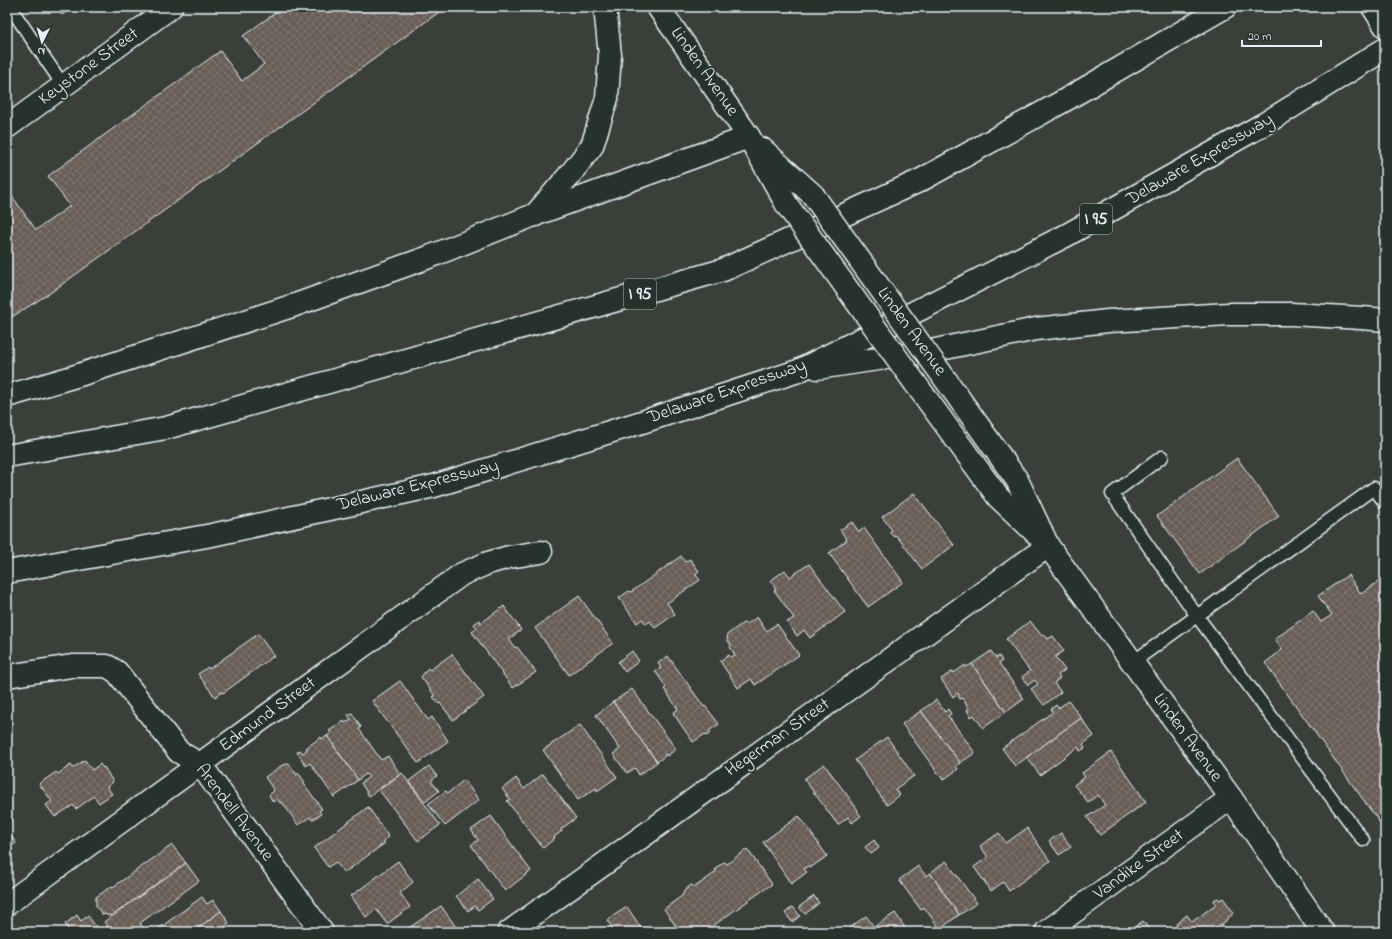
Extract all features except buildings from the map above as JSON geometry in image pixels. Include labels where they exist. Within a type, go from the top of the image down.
[{"type":"main road","name":"Keystone Street","points":[[7,127],[171,7]]},
{"type":"main road","points":[[534,215],[572,172],[592,146],[607,98],[610,55],[605,7]]},
{"type":"main road","name":"Linden Avenue","points":[[658,7],[749,138],[787,205],[998,497],[1048,546],[1231,798],[1323,932]]},
{"type":"main road","name":"I 95","points":[[7,456],[166,428],[723,270],[921,180],[1067,99],[1224,7]]},
{"type":"main road","points":[[1373,7],[1385,26]]},
{"type":"main road","name":"Delaware Expressway","points":[[7,572],[212,535],[434,486],[642,422],[798,371],[1074,231],[1264,124],[1385,49]]},
{"type":"main road","points":[[7,396],[83,374],[295,305],[429,257],[534,215],[749,138]]},
{"type":"main road","name":"Linden Avenue","points":[[749,138],[813,195],[1017,480],[1048,546]]},
{"type":"main road","points":[[798,371],[926,352],[1036,329],[1108,321],[1229,314],[1283,314],[1385,320]]},
{"type":"main road","name":"Hegerman Street","points":[[509,932],[1048,546]]},
{"type":"main road","name":"Edmund Street","points":[[7,904],[462,574],[488,563],[509,557],[541,552]]},
{"type":"main road","name":"Arendell Avenue","points":[[7,676],[72,666],[106,666],[117,672],[179,752],[200,764],[322,932]]},
{"type":"main road","name":"Vandike Street","points":[[1046,932],[1231,798]]},
{"type":"lane","points":[[10,7],[63,85]]},
{"type":"lane","points":[[1162,457],[1112,494],[1197,616],[1362,840]]},
{"type":"lane","points":[[1133,662],[1374,488],[1385,503]]}]
